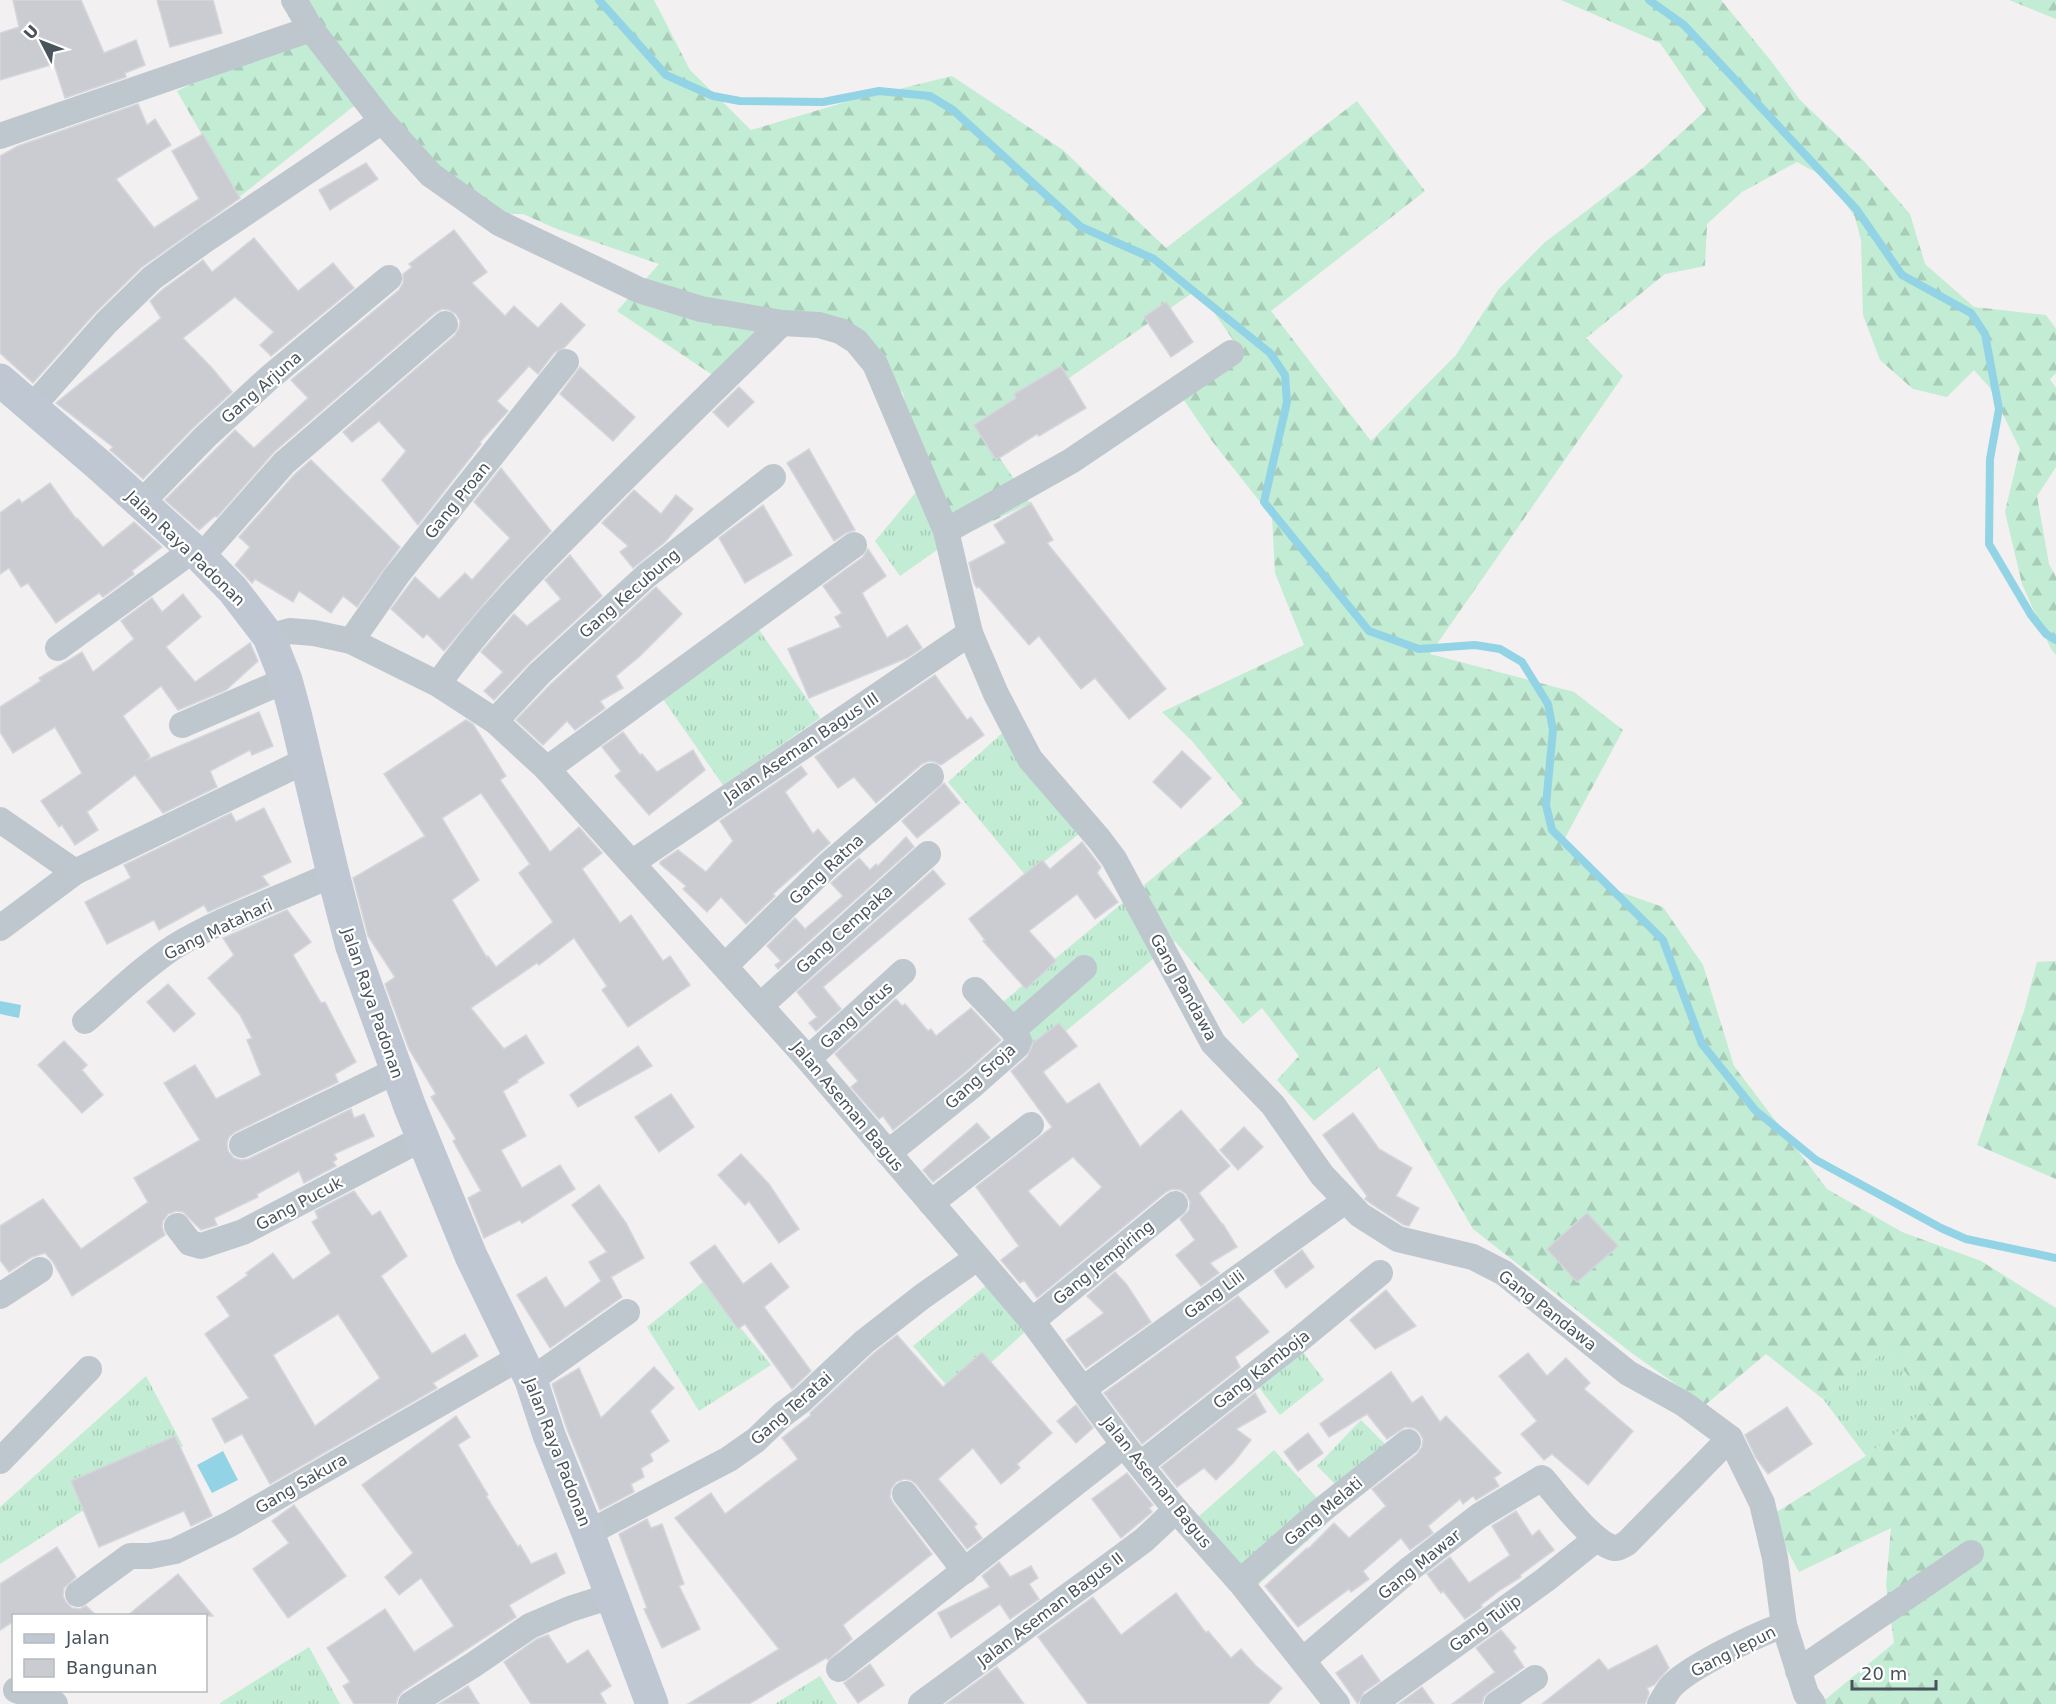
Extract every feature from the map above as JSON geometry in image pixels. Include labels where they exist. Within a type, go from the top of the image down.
[{"type":"main road","name":"Jalan Raya Padonan","points":[[0,380],[197,554],[233,590],[269,637],[286,680],[352,947],[396,1071],[471,1256],[526,1369],[652,1704]]},
{"type":"street","name":"Gang Pandawa","points":[[294,0],[311,29],[382,121],[431,175],[499,223],[639,290],[701,309],[782,323],[819,325],[840,331],[856,341],[875,364],[946,531],[970,633],[996,694],[1030,759],[1114,859],[1213,1043],[1273,1105],[1322,1175],[1360,1215],[1398,1239],[1473,1257],[1504,1274],[1628,1373],[1684,1404],[1730,1438],[1762,1503],[1775,1558],[1784,1625],[1806,1694],[1813,1704]]},
{"type":"street","points":[[0,136],[311,29]]},
{"type":"street","points":[[32,407],[106,323],[152,278],[382,121]]},
{"type":"street","name":"Gang Arjuna","points":[[141,503],[205,437],[269,378],[389,278]]},
{"type":"street","points":[[438,684],[466,644],[507,598],[655,446],[782,323]]},
{"type":"street","points":[[58,648],[197,554],[284,463],[446,324]]},
{"type":"street","points":[[946,531],[1071,461],[1231,353]]},
{"type":"street","name":"Gang Proan","points":[[351,640],[397,575],[566,362]]},
{"type":"street","name":"Gang Kecubung","points":[[495,721],[552,662],[646,576],[773,477]]},
{"type":"street","points":[[547,768],[854,545]]},
{"type":"street","name":"Jalan Aseman Bagus","points":[[269,637],[290,631],[351,640],[438,684],[495,721],[547,768],[726,965],[1032,1321],[1176,1510],[1240,1582],[1336,1704]]},
{"type":"street","name":"Jalan Aseman Bagus III","points":[[633,862],[970,633]]},
{"type":"street","points":[[182,725],[286,680]]},
{"type":"street","points":[[0,928],[75,872],[307,760]]},
{"type":"street","name":"Gang Ratna","points":[[726,965],[829,864],[931,776]]},
{"type":"street","points":[[0,820],[75,872]]},
{"type":"street","name":"Gang Cempaka","points":[[761,1005],[928,854]]},
{"type":"street","name":"Gang Matahari","points":[[85,1021],[175,946],[221,923],[333,874]]},
{"type":"street","points":[[1013,1030],[1083,968]]},
{"type":"street","name":"Gang Lotus","points":[[808,1059],[903,972]]},
{"type":"street","name":"Gang Sroja","points":[[888,1153],[973,1085],[1017,1046],[1019,1041],[1013,1030],[975,990]]},
{"type":"street","points":[[242,1145],[396,1071]]},
{"type":"street","points":[[931,1203],[1031,1125]]},
{"type":"street","name":"Gang Pucuk","points":[[177,1226],[190,1243],[201,1246],[243,1232],[423,1138]]},
{"type":"street","name":"Gang Lili","points":[[1083,1389],[1345,1201]]},
{"type":"street","name":"Gang Jempiring","points":[[1032,1321],[1175,1204]]},
{"type":"street","name":"Gang Teratai","points":[[588,1533],[729,1459],[756,1440],[864,1342],[977,1258]]},
{"type":"street","points":[[0,1296],[40,1270]]},
{"type":"street","name":"Gang Kamboja","points":[[1141,1464],[1300,1339],[1380,1272]]},
{"type":"street","name":"Gang Sakura","points":[[78,1594],[130,1556],[150,1556],[176,1551],[526,1369],[627,1312]]},
{"type":"street","points":[[0,1461],[89,1369]]},
{"type":"street","points":[[1596,1539],[1614,1548],[1627,1543],[1730,1438]]},
{"type":"street","name":"Gang Melati","points":[[1240,1582],[1318,1513],[1408,1442]]},
{"type":"street","points":[[839,1669],[1124,1444]]},
{"type":"street","name":"Gang Mawar","points":[[1303,1660],[1411,1568],[1479,1516],[1542,1478],[1596,1539]]},
{"type":"street","points":[[905,1494],[965,1571]]},
{"type":"street","name":"Jalan Aseman Bagus II","points":[[921,1704],[1113,1563],[1176,1510]]},
{"type":"street","name":"Gang Tulip","points":[[1373,1704],[1545,1580],[1596,1539]]},
{"type":"street","points":[[1798,1671],[1971,1553]]},
{"type":"street","points":[[411,1704],[531,1626],[570,1609],[611,1596]]},
{"type":"street","name":"Gang Jepun","points":[[1660,1704],[1668,1689],[1683,1677],[1710,1660],[1784,1625]]},
{"type":"street","points":[[1497,1704],[1535,1678]]},
{"type":"street","points":[[21,1692],[55,1704]]},
{"type":"green space","points":[[300,0],[654,0],[690,70],[751,130],[846,102],[952,76],[1063,150],[1166,248],[1357,101],[1425,191],[1271,311],[1371,441],[1456,355],[1498,290],[1544,243],[1644,167],[1706,110],[1660,43],[1561,0],[1721,0],[1800,100],[1862,159],[1910,214],[1925,264],[1974,307],[2046,315],[2056,329],[2056,373],[2050,379],[2056,388],[2056,467],[2037,496],[2049,564],[2056,577],[2056,655],[2051,649],[2022,584],[2005,512],[2020,449],[1990,388],[1974,370],[1947,397],[1913,389],[1880,360],[1863,315],[1861,240],[1855,217],[1828,179],[1797,162],[1742,192],[1707,224],[1705,266],[1665,274],[1586,338],[1623,376],[1430,654],[1574,692],[1623,730],[1565,838],[1606,887],[1663,907],[1703,965],[1734,1066],[1827,1189],[1902,1232],[1981,1261],[2056,1308],[2056,1704],[1820,1704],[1894,1643],[1886,1585],[1891,1528],[1799,1572],[1769,1517],[1866,1456],[1931,1406],[1888,1349],[1823,1399],[1766,1354],[1705,1405],[1633,1354],[1473,1229],[1379,1067],[1314,1121],[1277,1080],[1299,1056],[1262,1008],[1243,1024],[1175,941],[1143,886],[1243,803],[1192,741],[1162,712],[1304,645],[1275,573],[1272,517],[1212,441],[1179,393],[1240,350],[1198,289],[985,436],[1030,503],[944,545],[922,485],[903,393],[835,327],[764,339],[717,378],[617,311],[659,264],[557,229],[523,214],[481,214],[354,106],[238,198],[177,91],[303,30]]},
{"type":"green space","points":[[2009,0],[2056,0],[2056,19]]},
{"type":"green space","points":[[922,485],[944,545],[900,576],[875,541]]},
{"type":"green space","points":[[755,624],[820,718],[723,785],[658,692]]},
{"type":"green space","points":[[1010,726],[1089,826],[1026,876],[948,782]]},
{"type":"green space","points":[[1143,886],[1175,941],[1038,1054],[998,1006]]},
{"type":"green space","points":[[2056,961],[2056,1179],[1977,1145],[2024,1011],[2037,962]]},
{"type":"green space","points":[[703,1282],[771,1365],[699,1411],[647,1327]]},
{"type":"green space","points":[[989,1283],[1027,1330],[955,1395],[913,1346]]},
{"type":"green space","points":[[1293,1339],[1324,1380],[1280,1415],[1248,1373]]},
{"type":"green space","points":[[1888,1349],[1932,1406],[1866,1456],[1823,1399]]},
{"type":"green space","points":[[146,1376],[183,1446],[0,1564],[0,1507]]},
{"type":"green space","points":[[1361,1420],[1397,1456],[1352,1501],[1317,1466]]},
{"type":"green space","points":[[1274,1450],[1334,1517],[1249,1593],[1189,1525]]},
{"type":"green space","points":[[309,1647],[340,1704],[220,1704],[220,1703]]},
{"type":"green space","points":[[820,1676],[837,1704],[775,1704]]},
{"type":"water","points":[[0,1001],[21,1005],[19,1018],[0,1014]]},
{"type":"water","points":[[223,1451],[238,1480],[212,1493],[197,1465]]},
{"type":"building","points":[[13,0],[81,0],[104,53],[136,40],[145,65],[125,73],[126,77],[65,98],[54,64],[0,80],[0,33],[19,27]]},
{"type":"building","points":[[157,0],[213,0],[222,33],[170,47]]},
{"type":"building","points":[[138,104],[147,125],[155,119],[171,145],[116,179],[154,228],[199,199],[172,151],[203,134],[240,198],[142,267],[95,313],[33,383],[0,353],[0,156],[18,146]]},
{"type":"building","points":[[366,163],[378,179],[330,210],[319,190]]},
{"type":"building","points":[[454,230],[487,272],[472,283],[505,316],[514,306],[538,328],[561,303],[585,325],[564,348],[554,353],[538,374],[529,366],[497,401],[508,411],[480,442],[481,444],[418,525],[382,480],[406,451],[379,421],[352,442],[343,432],[455,335],[460,321],[456,314],[442,309],[274,452],[217,517],[215,516],[199,530],[165,500],[235,430],[254,448],[308,398],[291,380],[399,290],[403,283],[403,274],[412,267],[409,264]]},
{"type":"building","points":[[254,238],[298,291],[333,263],[354,288],[271,356],[260,345],[274,332],[235,297],[183,338],[232,392],[143,479],[110,450],[113,447],[56,403],[161,318],[150,301],[162,290],[203,260],[212,272]]},
{"type":"building","points":[[1166,302],[1193,342],[1171,357],[1144,317]]},
{"type":"building","points":[[1061,366],[1086,408],[1039,436],[1037,434],[996,460],[974,425],[1016,398],[1014,394]]},
{"type":"building","points":[[580,367],[635,417],[613,441],[560,394]]},
{"type":"building","points":[[739,387],[754,402],[728,427],[713,412]]},
{"type":"building","points":[[809,449],[855,530],[834,541],[787,463]]},
{"type":"building","points":[[311,460],[400,547],[357,607],[343,596],[331,613],[299,591],[293,602],[255,579],[252,583],[235,565],[250,547],[239,537],[295,474]]},
{"type":"building","points":[[501,468],[551,531],[500,585],[444,651],[427,634],[423,638],[391,609],[415,577],[439,599],[465,573],[472,580],[510,538],[474,502]]},
{"type":"building","points":[[50,483],[76,519],[103,547],[134,522],[162,547],[132,571],[134,574],[103,597],[99,593],[56,623],[28,583],[21,587],[9,568],[0,574],[0,513],[19,499],[22,503]]},
{"type":"building","points":[[634,490],[661,514],[676,495],[693,509],[665,542],[633,568],[620,552],[628,546],[602,523]]},
{"type":"building","points":[[1031,503],[1053,540],[1047,543],[1166,689],[1129,719],[1095,678],[1081,689],[1039,636],[1029,645],[974,583],[969,563],[1006,543],[994,525]]},
{"type":"building","points":[[763,505],[792,555],[745,583],[719,538]]},
{"type":"building","points":[[868,549],[886,576],[862,593],[887,638],[907,625],[922,648],[907,658],[809,698],[788,649],[841,627],[835,617],[842,613],[823,586],[863,557]]},
{"type":"building","points":[[570,555],[602,596],[530,662],[494,700],[484,691],[503,672],[481,652],[514,614],[527,626],[561,599],[545,580]]},
{"type":"building","points":[[656,587],[682,614],[640,656],[616,676],[623,688],[600,701],[605,708],[575,730],[567,721],[543,745],[516,720],[551,684]]},
{"type":"building","points":[[183,594],[201,617],[166,647],[195,682],[250,643],[258,661],[226,690],[178,710],[161,686],[123,716],[150,756],[147,760],[259,712],[273,746],[252,755],[250,750],[210,771],[217,787],[163,813],[135,775],[87,812],[98,830],[75,845],[62,825],[59,827],[41,801],[82,773],[55,727],[13,753],[0,732],[0,707],[41,681],[39,678],[82,652],[93,672],[134,639],[121,621],[152,598],[162,612]]},
{"type":"building","points":[[935,675],[967,720],[971,717],[984,735],[941,765],[929,761],[922,764],[876,803],[854,777],[838,788],[815,757]]},
{"type":"building","points":[[466,720],[473,724],[506,776],[500,780],[550,852],[579,827],[602,853],[582,869],[620,923],[631,915],[663,961],[670,956],[690,985],[628,1027],[602,990],[607,986],[574,938],[539,965],[537,963],[471,1008],[504,1049],[526,1035],[544,1063],[503,1091],[526,1136],[501,1150],[522,1188],[560,1165],[575,1189],[522,1223],[520,1220],[484,1238],[468,1198],[481,1191],[453,1141],[456,1139],[431,1097],[436,1094],[409,1049],[385,984],[395,977],[368,936],[353,878],[425,836],[384,774]],"holes":[[[481,793],[530,864],[519,873],[553,922],[496,967],[488,956],[487,958],[452,900],[479,880],[442,818]]]},
{"type":"building","points":[[623,732],[640,755],[642,754],[657,772],[693,750],[705,770],[649,815],[615,776],[621,771],[602,747]]},
{"type":"building","points":[[1182,751],[1211,778],[1181,808],[1153,782]]},
{"type":"building","points":[[801,766],[807,774],[785,792],[813,834],[818,829],[830,843],[773,894],[775,896],[746,924],[721,897],[707,912],[683,889],[686,886],[660,862],[678,850],[706,872],[733,841],[720,821]]},
{"type":"building","points":[[944,783],[960,803],[917,838],[902,821]]},
{"type":"building","points":[[264,808],[291,862],[262,876],[269,885],[208,912],[204,905],[159,930],[154,920],[107,944],[85,902],[131,878],[124,865],[231,813],[236,822]]},
{"type":"building","points":[[906,837],[914,847],[778,969],[775,965],[781,961],[767,946],[795,918],[805,929],[843,896],[831,883],[859,858],[870,870],[876,864],[878,866]]},
{"type":"building","points":[[1082,842],[1101,867],[1097,873],[1118,902],[1095,919],[1077,894],[1029,931],[1056,961],[1026,989],[983,941],[985,940],[969,919],[1042,860],[1050,869]]},
{"type":"building","points":[[933,870],[945,884],[823,987],[841,1009],[816,1031],[809,1023],[817,1017],[797,992]]},
{"type":"building","points":[[287,910],[311,942],[293,955],[321,1003],[325,1002],[356,1062],[335,1074],[338,1082],[235,1132],[229,1137],[228,1151],[234,1158],[248,1159],[351,1109],[354,1118],[364,1114],[374,1136],[334,1154],[337,1159],[333,1162],[336,1166],[304,1183],[299,1171],[257,1194],[258,1197],[214,1218],[217,1225],[201,1230],[183,1212],[176,1211],[168,1214],[162,1227],[165,1235],[72,1296],[53,1262],[45,1253],[32,1257],[9,1272],[0,1260],[0,1226],[43,1199],[81,1249],[148,1202],[134,1178],[200,1140],[164,1083],[195,1065],[216,1099],[261,1075],[247,1040],[252,1038],[240,1015],[208,978],[234,955],[223,938]]},
{"type":"building","points":[[168,984],[195,1014],[174,1032],[147,1002]]},
{"type":"building","points":[[896,999],[902,1006],[905,1004],[928,1031],[931,1029],[936,1036],[971,1008],[1001,1040],[893,1130],[883,1116],[879,1119],[851,1087],[858,1081],[835,1054]]},
{"type":"building","points":[[1059,1023],[1077,1046],[1043,1072],[1067,1104],[1099,1083],[1140,1147],[1181,1110],[1230,1166],[1199,1193],[1237,1247],[1210,1263],[1219,1273],[1201,1286],[1176,1255],[1195,1240],[1180,1219],[1189,1210],[1190,1202],[1186,1194],[1172,1189],[1037,1298],[1024,1280],[1020,1283],[1001,1260],[1019,1246],[976,1187],[1052,1127],[1011,1071],[1027,1057],[1034,1042]],"holes":[[[1073,1157],[1102,1187],[1060,1227],[1028,1191]]]},
{"type":"building","points":[[64,1041],[87,1065],[82,1070],[103,1095],[82,1113],[38,1065]]},
{"type":"building","points":[[638,1046],[652,1066],[578,1107],[570,1095]]},
{"type":"building","points":[[671,1094],[694,1127],[659,1152],[635,1117]]},
{"type":"building","points":[[1353,1113],[1379,1149],[1412,1168],[1396,1196],[1419,1208],[1409,1226],[1365,1199],[1367,1196],[1323,1135]]},
{"type":"building","points":[[977,1123],[990,1138],[933,1182],[923,1170]]},
{"type":"building","points":[[1244,1127],[1263,1147],[1238,1170],[1220,1150]]},
{"type":"building","points":[[741,1154],[769,1184],[799,1229],[779,1243],[749,1201],[745,1205],[718,1175]]},
{"type":"building","points":[[599,1185],[626,1223],[644,1258],[611,1277],[622,1297],[550,1348],[517,1295],[546,1277],[565,1308],[601,1281],[589,1262],[607,1252],[572,1205]]},
{"type":"building","points":[[354,1191],[372,1216],[380,1211],[407,1256],[381,1276],[432,1354],[465,1334],[478,1356],[433,1383],[437,1388],[270,1484],[242,1434],[225,1443],[212,1419],[249,1398],[205,1334],[230,1316],[217,1297],[248,1275],[246,1273],[273,1253],[293,1280],[331,1253],[312,1222],[318,1218],[315,1211]],"holes":[[[338,1314],[380,1378],[315,1426],[273,1355]]]},
{"type":"building","points":[[1587,1213],[1618,1246],[1577,1282],[1547,1249]]},
{"type":"building","points":[[715,1245],[743,1284],[771,1263],[789,1287],[764,1307],[811,1371],[792,1389],[745,1324],[738,1329],[690,1263]]},
{"type":"building","points":[[1302,1250],[1314,1267],[1286,1288],[1274,1271]]},
{"type":"building","points":[[1115,1272],[1127,1285],[1151,1322],[1086,1368],[1066,1340],[1104,1313],[1087,1296]]},
{"type":"building","points":[[1386,1290],[1416,1326],[1375,1349],[1350,1320]]},
{"type":"building","points":[[1238,1296],[1269,1332],[1235,1357],[1240,1367],[1142,1444],[1104,1393]]},
{"type":"building","points":[[897,1335],[943,1387],[982,1352],[1052,1433],[1017,1464],[1020,1468],[1001,1484],[973,1448],[938,1479],[977,1524],[974,1527],[982,1538],[967,1549],[916,1484],[904,1479],[896,1482],[891,1489],[890,1497],[893,1503],[932,1554],[843,1625],[852,1639],[828,1660],[826,1658],[749,1704],[688,1704],[779,1649],[675,1518],[711,1493],[725,1514],[798,1459],[782,1438],[811,1415],[810,1413],[874,1353]]},
{"type":"building","points":[[1528,1353],[1547,1376],[1566,1358],[1590,1383],[1584,1389],[1633,1431],[1588,1485],[1552,1454],[1544,1460],[1521,1434],[1537,1421],[1499,1376]]},
{"type":"building","points":[[654,1367],[674,1388],[650,1411],[669,1441],[650,1454],[653,1461],[641,1468],[644,1477],[631,1484],[634,1492],[600,1510],[567,1429],[552,1384],[579,1368],[601,1418]]},
{"type":"building","points":[[1391,1372],[1412,1403],[1422,1396],[1440,1422],[1446,1416],[1501,1473],[1494,1478],[1499,1486],[1476,1500],[1473,1496],[1463,1504],[1460,1499],[1428,1526],[1433,1533],[1410,1550],[1401,1538],[1363,1571],[1369,1579],[1351,1592],[1349,1589],[1298,1627],[1265,1586],[1334,1523],[1349,1538],[1386,1506],[1372,1489],[1417,1454],[1422,1447],[1423,1439],[1414,1428],[1405,1427],[1387,1439],[1367,1414],[1329,1437],[1320,1424]]},
{"type":"building","points":[[1255,1393],[1266,1412],[1236,1429],[1251,1440],[1234,1462],[1216,1480],[1204,1468],[1177,1487],[1161,1467]]},
{"type":"building","points":[[1076,1405],[1093,1428],[1076,1443],[1057,1421]]},
{"type":"building","points":[[1787,1407],[1812,1444],[1768,1474],[1756,1458],[1745,1435]]},
{"type":"building","points":[[456,1416],[470,1437],[458,1445],[518,1547],[520,1545],[531,1564],[556,1553],[565,1573],[509,1605],[516,1617],[403,1691],[396,1704],[354,1704],[343,1686],[350,1682],[327,1648],[385,1609],[414,1652],[454,1626],[421,1578],[399,1595],[385,1577],[413,1553],[362,1485]]},
{"type":"building","points":[[1308,1433],[1323,1453],[1298,1471],[1284,1452]]},
{"type":"building","points":[[175,1436],[212,1516],[191,1526],[184,1511],[99,1547],[71,1481]]},
{"type":"building","points":[[1127,1473],[1153,1505],[1149,1508],[1152,1512],[1121,1538],[1092,1499]]},
{"type":"building","points":[[294,1505],[346,1576],[288,1618],[253,1569],[289,1543],[272,1521]]},
{"type":"building","points":[[1516,1511],[1532,1536],[1539,1530],[1554,1550],[1465,1619],[1427,1574],[1450,1557],[1469,1583],[1510,1555],[1492,1526]]},
{"type":"building","points":[[647,1519],[651,1528],[662,1524],[684,1584],[679,1586],[700,1629],[662,1648],[644,1609],[647,1608],[619,1534]]},
{"type":"building","points":[[57,1547],[76,1577],[64,1588],[63,1596],[66,1602],[72,1608],[80,1609],[86,1606],[95,1614],[12,1614],[12,1622],[0,1630],[0,1584]]},
{"type":"building","points":[[999,1562],[1010,1577],[1031,1566],[1038,1578],[1029,1584],[1039,1599],[1010,1619],[1000,1604],[951,1638],[938,1613],[990,1587],[982,1576]]},
{"type":"building","points":[[178,1574],[213,1616],[207,1616],[207,1614],[129,1614]]},
{"type":"building","points":[[1176,1593],[1206,1633],[1208,1631],[1231,1658],[1241,1649],[1256,1666],[1282,1688],[1268,1704],[1088,1704],[1038,1637],[1093,1597],[1121,1635]]},
{"type":"building","points":[[1501,1630],[1516,1648],[1513,1651],[1524,1667],[1489,1692],[1482,1704],[1452,1704],[1495,1672],[1476,1648]]},
{"type":"building","points":[[548,1635],[567,1664],[588,1650],[611,1686],[600,1693],[606,1704],[531,1704],[504,1662],[537,1639]]},
{"type":"building","points":[[1657,1645],[1669,1668],[1654,1685],[1647,1688],[1649,1693],[1645,1704],[1542,1704],[1599,1659],[1608,1670]]},
{"type":"building","points":[[1362,1655],[1380,1681],[1364,1692],[1358,1704],[1336,1673]]},
{"type":"building","points":[[870,1664],[884,1685],[858,1703],[844,1683]]},
{"type":"building","points":[[997,1667],[1024,1704],[946,1704]]},
{"type":"building","points":[[468,1686],[479,1704],[439,1704]]},
{"type":"building","points":[[1422,1687],[1434,1704],[1399,1704]]},
{"type":"waterway","points":[[599,0],[666,75],[713,96],[740,101],[823,102],[879,91],[930,96],[953,110],[1081,227],[1154,259],[1270,353],[1285,375],[1287,402],[1264,502],[1369,631],[1419,649],[1475,645],[1500,649],[1522,662],[1548,704],[1553,730],[1546,805],[1552,830],[1663,940],[1702,1044],[1755,1110],[1816,1160],[1941,1228],[1966,1239],[2056,1258]]},
{"type":"waterway","points":[[1649,0],[1684,25],[1857,210],[1902,275],[1971,313],[1985,334],[1999,409],[1990,459],[1989,544],[2031,615],[2046,634],[2056,640]]}]
